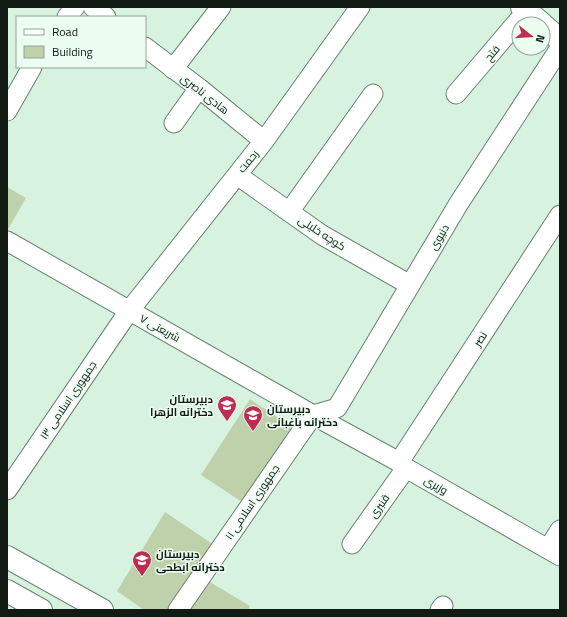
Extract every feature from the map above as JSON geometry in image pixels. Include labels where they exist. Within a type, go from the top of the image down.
[{"type":"main road","points":[[533,15],[560,40]]},
{"type":"main road","points":[[7,557],[102,610]]},
{"type":"main road","points":[[7,591],[41,610]]},
{"type":"street","points":[[68,16],[74,7]]},
{"type":"street","points":[[94,7],[105,16]]},
{"type":"street","points":[[173,69],[221,7]]},
{"type":"street","name":"رحمت","points":[[130,311],[264,141],[360,7]]},
{"type":"street","name":"فتح","points":[[456,94],[533,15]]},
{"type":"street","name":"هادی ناصری","points":[[146,48],[199,88],[264,141]]},
{"type":"street","name":"دنیوی","points":[[313,414],[337,408],[459,203],[560,48]]},
{"type":"street","points":[[7,111],[31,68]]},
{"type":"street","points":[[174,123],[199,88]]},
{"type":"street","points":[[289,212],[373,94]]},
{"type":"street","name":"کوچه خلیلی","points":[[237,175],[322,235],[410,285]]},
{"type":"street","name":"نصر","points":[[403,465],[560,215]]},
{"type":"street","name":"شریعتی ۷","points":[[7,241],[313,414]]},
{"type":"street","name":"جمهوری اسلامی ۱۳","points":[[7,490],[130,311]]},
{"type":"street","name":"وزیری","points":[[313,414],[554,552]]},
{"type":"street","name":"جمهوری اسلامی ۱۱","points":[[178,610],[313,414]]},
{"type":"street","name":"قنبری","points":[[352,544],[403,465]]},
{"type":"street","points":[[554,552],[560,530]]},
{"type":"building","points":[[7,187],[26,198],[7,231]]},
{"type":"building","points":[[250,399],[294,428],[245,504],[201,475]]},
{"type":"building","points":[[165,512],[217,547],[174,610],[144,610],[117,591]]},
{"type":"building","points":[[205,579],[250,606],[248,610],[186,610]]},
{"type":"place","name":"دبیرستان دخترانه الزهرا","points":[[227,422]]},
{"type":"place","name":"دبیرستان دخترانه باغبانی","points":[[253,432]]},
{"type":"place","name":"دبیرستان دخترانه ابطحی","points":[[142,577]]}]
